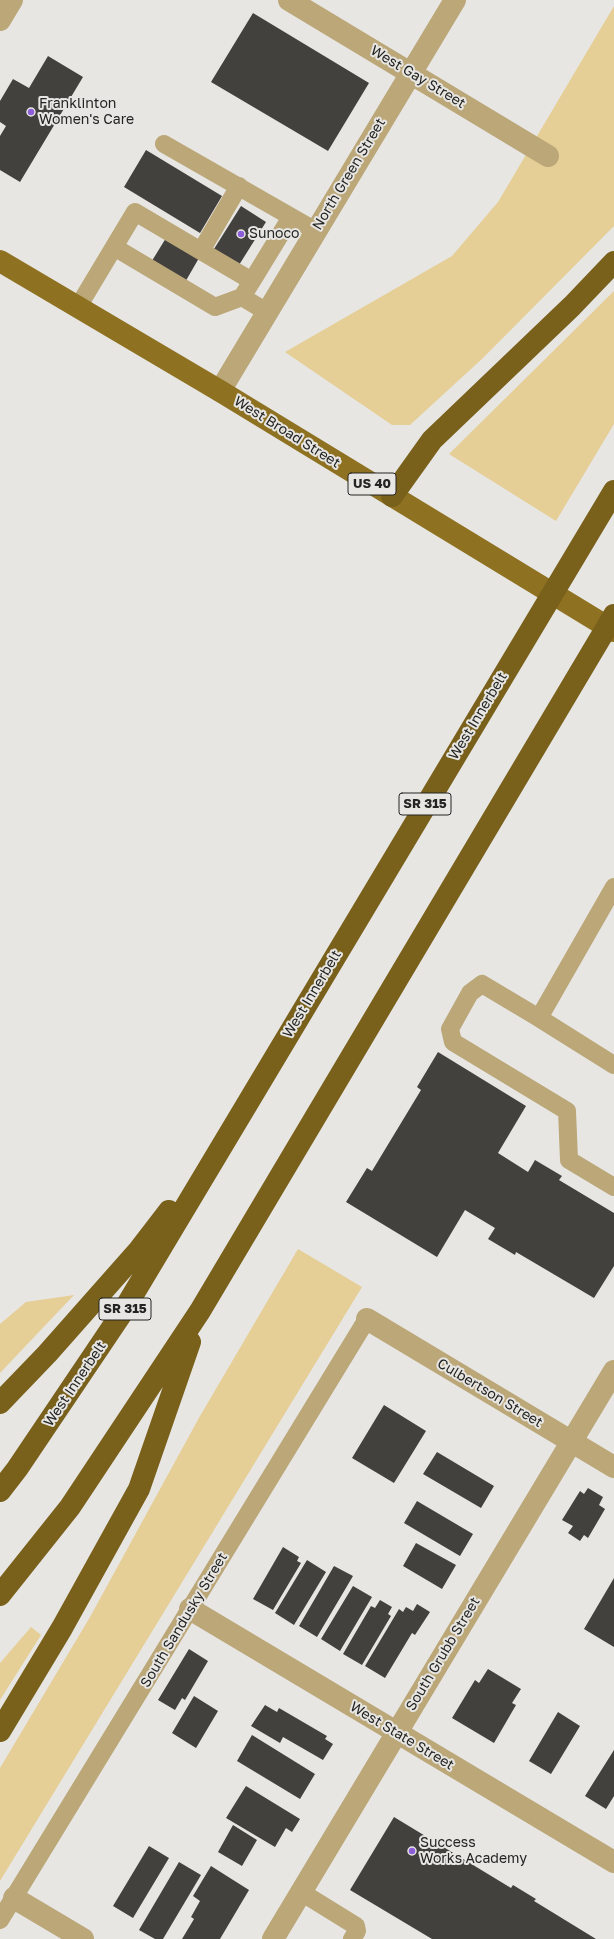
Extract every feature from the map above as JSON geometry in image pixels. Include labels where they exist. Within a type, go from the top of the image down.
[{"type":"highway","points":[[392,496],[432,440],[572,306],[614,262]]},
{"type":"highway","name":"West Innerbelt","points":[[0,1491],[18,1469],[122,1313],[614,491]]},
{"type":"highway","points":[[0,1596],[70,1507],[200,1311],[614,615]]},
{"type":"highway","points":[[0,1404],[47,1354],[139,1250],[238,1119]]},
{"type":"highway","points":[[0,1731],[62,1628],[139,1489],[200,1311]]},
{"type":"main road","name":"West Broad Street","points":[[0,261],[220,391],[614,630]]},
{"type":"street","points":[[0,20],[12,0]]},
{"type":"street","name":"West Gay Street","points":[[289,0],[548,156]]},
{"type":"street","name":"North Green Street","points":[[220,391],[410,72],[455,0]]},
{"type":"street","name":"Culbertson Street","points":[[367,1319],[614,1467]]},
{"type":"street","name":"South Grubb Street","points":[[273,1939],[614,1371]]},
{"type":"street","name":"West State Street","points":[[190,1609],[614,1862]]},
{"type":"street","points":[[14,1898],[83,1939]]},
{"type":"lane","points":[[164,144],[316,231]]},
{"type":"lane","points":[[201,251],[239,186]]},
{"type":"lane","points":[[78,307],[135,212],[252,281]]},
{"type":"lane","points":[[114,247],[215,308],[242,297],[291,217]]},
{"type":"lane","points":[[242,297],[267,312]]},
{"type":"lane","points":[[539,1018],[614,888]]},
{"type":"lane","points":[[614,1065],[482,984],[470,993],[450,1029],[453,1042],[567,1111],[569,1160],[614,1187]]},
{"type":"lane","name":"South Sandusky Street","points":[[0,1920],[367,1319]]},
{"type":"lane","points":[[301,1892],[354,1932]]},
{"type":"shaded area","points":[[614,6],[614,226],[483,358],[410,425],[392,425],[285,352],[452,256],[498,202]]},
{"type":"shaded area","points":[[614,291],[614,424],[556,521],[449,454]]},
{"type":"shaded area","points":[[298,1249],[362,1287],[0,1881],[0,1768],[90,1617],[200,1416]]},
{"type":"shaded area","points":[[74,1295],[0,1373],[0,1324],[26,1302]]},
{"type":"shaded area","points":[[31,1627],[41,1635],[0,1700],[0,1663]]},
{"type":"building","points":[[253,13],[369,83],[328,151],[211,82]]},
{"type":"building","name":"Franklinton Women's Care","points":[[48,56],[83,77],[20,182],[0,170],[0,136],[6,126],[0,122],[0,101],[13,79],[29,88]]},
{"type":"building","points":[[146,150],[222,196],[200,233],[124,187]]},
{"type":"building","name":"Sunoco","points":[[241,206],[266,222],[239,265],[214,249]]},
{"type":"building","points":[[166,238],[199,258],[184,284],[150,264]]},
{"type":"building","points":[[438,1052],[526,1106],[498,1153],[528,1172],[535,1160],[562,1176],[559,1180],[614,1213],[614,1266],[594,1298],[516,1252],[515,1255],[488,1239],[495,1228],[465,1210],[437,1257],[346,1202],[367,1168],[372,1171],[421,1090],[417,1087]]},
{"type":"building","points":[[384,1405],[426,1431],[394,1483],[352,1458]]},
{"type":"building","points":[[437,1452],[494,1486],[481,1508],[423,1474]]},
{"type":"building","points":[[588,1488],[603,1497],[599,1505],[605,1509],[588,1538],[584,1535],[580,1541],[568,1533],[573,1526],[562,1520],[580,1491],[584,1494]]},
{"type":"building","points":[[417,1501],[473,1534],[460,1556],[404,1523]]},
{"type":"building","points":[[416,1543],[456,1565],[442,1589],[403,1566]]},
{"type":"building","points":[[283,1547],[299,1557],[297,1561],[301,1563],[273,1610],[253,1599]]},
{"type":"building","points":[[307,1560],[326,1572],[294,1625],[275,1613]]},
{"type":"building","points":[[334,1566],[353,1576],[317,1637],[299,1626]]},
{"type":"building","points":[[614,1578],[614,1647],[584,1629]]},
{"type":"building","points":[[353,1586],[372,1597],[340,1651],[321,1639]]},
{"type":"building","points":[[380,1600],[392,1607],[388,1614],[391,1616],[362,1665],[343,1654],[371,1606],[375,1608]]},
{"type":"building","points":[[417,1604],[430,1612],[415,1635],[412,1633],[385,1678],[365,1666],[399,1609],[403,1612],[406,1607],[413,1611]]},
{"type":"building","points":[[189,1649],[208,1661],[185,1700],[182,1698],[175,1710],[158,1700]]},
{"type":"building","points":[[488,1669],[521,1689],[512,1703],[516,1705],[494,1743],[452,1718],[475,1680],[479,1683]]},
{"type":"building","points":[[194,1696],[218,1711],[196,1748],[172,1733]]},
{"type":"building","points":[[265,1705],[277,1712],[279,1708],[327,1736],[325,1739],[333,1744],[323,1760],[283,1737],[280,1743],[251,1726]]},
{"type":"building","points":[[558,1712],[580,1726],[551,1774],[529,1761]]},
{"type":"building","points":[[252,1735],[315,1774],[300,1799],[237,1761]]},
{"type":"building","points":[[614,1750],[614,1796],[606,1809],[585,1796]]},
{"type":"building","points":[[246,1786],[300,1819],[292,1832],[286,1828],[275,1847],[226,1818]]},
{"type":"building","name":"Success Works Academy","points":[[394,1817],[511,1888],[513,1885],[536,1899],[534,1901],[596,1939],[432,1939],[350,1890]]},
{"type":"building","points":[[233,1825],[257,1840],[242,1866],[218,1852]]},
{"type":"building","points":[[149,1846],[169,1858],[133,1918],[113,1906]]},
{"type":"building","points":[[179,1862],[201,1875],[163,1939],[155,1939],[139,1930]]},
{"type":"building","points":[[211,1866],[249,1890],[220,1939],[182,1939],[194,1919],[191,1917],[200,1901],[193,1896]]},
{"type":"place","name":"Franklinton Women's Care","points":[[31,112]]},
{"type":"place","name":"Sunoco","points":[[241,234]]},
{"type":"place","name":"Success Works Academy","points":[[412,1851]]}]
